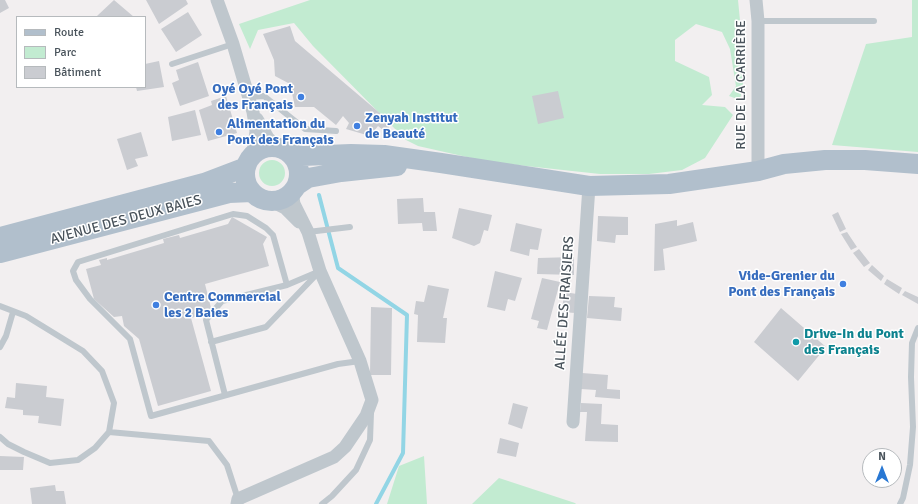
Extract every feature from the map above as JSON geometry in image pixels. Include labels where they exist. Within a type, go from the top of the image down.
[{"type":"main road","points":[[441,163],[341,172],[308,178],[284,198],[260,196],[247,185],[245,176],[249,161],[261,149],[265,148],[284,150],[302,156],[351,154],[384,155],[441,163],[589,186],[669,184],[758,171],[784,164],[825,160],[865,160],[918,164]]},
{"type":"main road","points":[[284,150],[294,159],[298,166],[299,173],[294,189]]},
{"type":"main road","name":"AVENUE DES DEUX BAIES","points":[[0,237],[204,183],[249,161]]},
{"type":"main road","points":[[758,171],[821,174],[884,173],[918,177]]},
{"type":"main road","name":"AVENUE DES DEUX BAIES","points":[[0,253],[229,193],[260,196]]},
{"type":"street","points":[[217,0],[233,44],[253,112],[256,131],[249,161]]},
{"type":"street","name":"RUE DE LA CARRIÈRE","points":[[756,0],[758,21],[758,171]]},
{"type":"street","points":[[253,112],[268,138],[284,150]]},
{"type":"street","name":"ALLÉE DES FRAISIERS","points":[[573,422],[589,186]]},
{"type":"street","points":[[238,502],[334,457],[345,447],[366,416],[372,400],[360,361],[320,271],[306,229],[294,204],[294,189]]},
{"type":"street","points":[[260,196],[285,208],[306,229]]},
{"type":"lane","points":[[758,21],[874,21]]},
{"type":"lane","points":[[172,64],[233,44]]},
{"type":"lane","points":[[248,97],[264,96],[305,129],[336,131]]},
{"type":"lane","points":[[287,285],[272,235],[266,228],[247,216],[233,214],[78,262],[73,271],[76,280],[90,299],[130,339],[151,416],[338,364],[360,361]]},
{"type":"lane","points":[[306,229],[324,230],[350,227]]},
{"type":"lane","points":[[225,395],[206,320],[222,301],[287,285],[320,271]]},
{"type":"lane","points":[[211,342],[266,327],[320,271]]},
{"type":"lane","points":[[0,306],[26,316],[83,351],[102,371],[114,403],[109,432],[95,448],[78,460],[50,463],[18,450],[0,437]]},
{"type":"lane","points":[[0,346],[6,336],[13,312]]},
{"type":"lane","points":[[900,504],[903,498],[910,465],[913,427],[911,377],[912,343],[918,328]]},
{"type":"lane","points":[[322,504],[332,496],[356,470],[370,440],[372,400]]},
{"type":"lane","points":[[109,432],[209,442],[227,465],[238,502]]},
{"type":"green space","points":[[310,0],[738,0],[745,72],[740,100],[729,96],[736,86],[730,49],[722,32],[696,24],[675,40],[675,61],[709,77],[712,95],[702,105],[725,107],[733,115],[705,158],[682,170],[649,174],[600,174],[489,162],[418,146],[406,140],[313,46],[294,23],[258,30],[250,49],[239,24]]},
{"type":"green space","points":[[912,0],[918,0],[918,152],[832,145],[866,44],[912,37]]},
{"type":"green space","points":[[272,160],[281,164],[285,173],[281,182],[272,186],[263,182],[259,173],[263,164]]},
{"type":"green space","points":[[424,456],[427,504],[387,504],[399,466]]},
{"type":"green space","points":[[499,478],[575,503],[576,504],[472,504]]},
{"type":"building","points":[[0,0],[5,0],[9,8],[0,13]]},
{"type":"building","points":[[114,0],[133,16],[97,16]]},
{"type":"building","points":[[146,0],[186,0],[188,4],[159,24]]},
{"type":"building","points":[[188,12],[202,35],[176,52],[161,29]]},
{"type":"building","points":[[290,26],[295,41],[388,120],[389,129],[383,130],[378,126],[370,136],[346,129],[349,123],[343,116],[336,125],[314,107],[295,107],[290,84],[275,76],[274,60],[263,34]]},
{"type":"building","points":[[159,61],[164,87],[137,91],[136,88],[146,88],[146,64]]},
{"type":"building","points":[[198,62],[209,96],[180,106],[172,83],[179,80],[176,70]]},
{"type":"building","points":[[558,91],[564,118],[538,124],[532,96]]},
{"type":"building","points":[[226,96],[237,133],[208,141],[199,110],[212,105],[211,101]]},
{"type":"building","points":[[195,110],[201,135],[172,141],[168,117]]},
{"type":"building","points":[[141,132],[148,156],[135,159],[138,166],[127,170],[117,139]]},
{"type":"building","points":[[423,198],[424,212],[435,212],[437,231],[423,231],[422,223],[398,224],[397,199]]},
{"type":"building","points":[[459,208],[492,215],[488,231],[484,230],[480,243],[474,246],[452,238]]},
{"type":"building","points":[[838,212],[846,229],[840,232],[832,215]]},
{"type":"building","points":[[598,216],[628,217],[628,235],[616,235],[615,243],[597,241]]},
{"type":"building","name":"Centre Commercial les 2 Baies","points":[[232,217],[267,237],[263,244],[269,266],[205,284],[212,312],[191,318],[211,391],[158,406],[139,339],[124,326],[122,316],[114,317],[94,299],[86,269],[101,265],[99,260],[107,258],[107,260],[164,243],[163,239],[179,235],[180,238],[228,224]]},
{"type":"building","points":[[677,220],[677,226],[693,222],[697,241],[663,249],[665,270],[654,271],[655,224]]},
{"type":"building","points":[[516,223],[542,229],[538,250],[530,249],[529,256],[510,251]]},
{"type":"building","points":[[847,232],[857,247],[851,250],[841,234]]},
{"type":"building","points":[[859,249],[870,263],[864,267],[853,253]]},
{"type":"building","points":[[574,257],[574,275],[537,274],[538,258]]},
{"type":"building","points":[[872,265],[884,276],[881,281],[868,270]]},
{"type":"building","points":[[495,271],[522,278],[515,301],[508,299],[505,311],[487,307]]},
{"type":"building","points":[[542,278],[560,282],[547,330],[537,328],[539,321],[531,319]]},
{"type":"building","points":[[887,279],[902,288],[899,294],[884,284]]},
{"type":"building","points":[[428,285],[449,289],[443,318],[447,318],[445,343],[417,342],[418,315],[414,314],[416,301],[424,302]]},
{"type":"building","points":[[905,291],[918,297],[918,304],[902,295]]},
{"type":"building","points":[[564,292],[577,294],[575,313],[562,312]]},
{"type":"building","points":[[589,296],[615,297],[614,307],[622,308],[621,321],[587,318]]},
{"type":"building","points":[[371,307],[392,308],[391,375],[370,375]]},
{"type":"building","points":[[781,308],[826,347],[798,381],[754,342]]},
{"type":"building","points":[[582,373],[608,375],[607,389],[620,390],[620,399],[595,397],[596,390],[581,389]]},
{"type":"building","points":[[16,383],[47,386],[46,397],[64,399],[61,426],[38,423],[39,416],[23,415],[23,410],[5,408],[7,397],[15,398]]},
{"type":"building","points":[[513,403],[528,407],[522,429],[508,424]]},
{"type":"building","points":[[581,403],[602,404],[601,424],[618,425],[618,442],[585,441],[587,412],[580,412]]},
{"type":"building","points":[[500,438],[519,443],[516,457],[497,453]]},
{"type":"building","points":[[0,456],[24,457],[23,470],[0,470]]},
{"type":"building","points":[[55,485],[56,491],[64,491],[66,504],[32,504],[30,488]]},
{"type":"waterway","points":[[319,195],[338,268],[407,315],[403,453],[376,504]]},
{"type":"place","name":"Oyé Oyé Pont des Français","points":[[301,97]]},
{"type":"place","name":"Zenyah Institut de Beauté","points":[[357,126]]},
{"type":"place","name":"Alimentation du Pont des Français","points":[[219,132]]},
{"type":"place","name":"Vide-Grenier du Pont des Français","points":[[843,284]]},
{"type":"place","name":"Centre Commercial les 2 Baies","points":[[156,305]]},
{"type":"place","name":"Drive-In du Pont des Français","points":[[796,342]]}]
